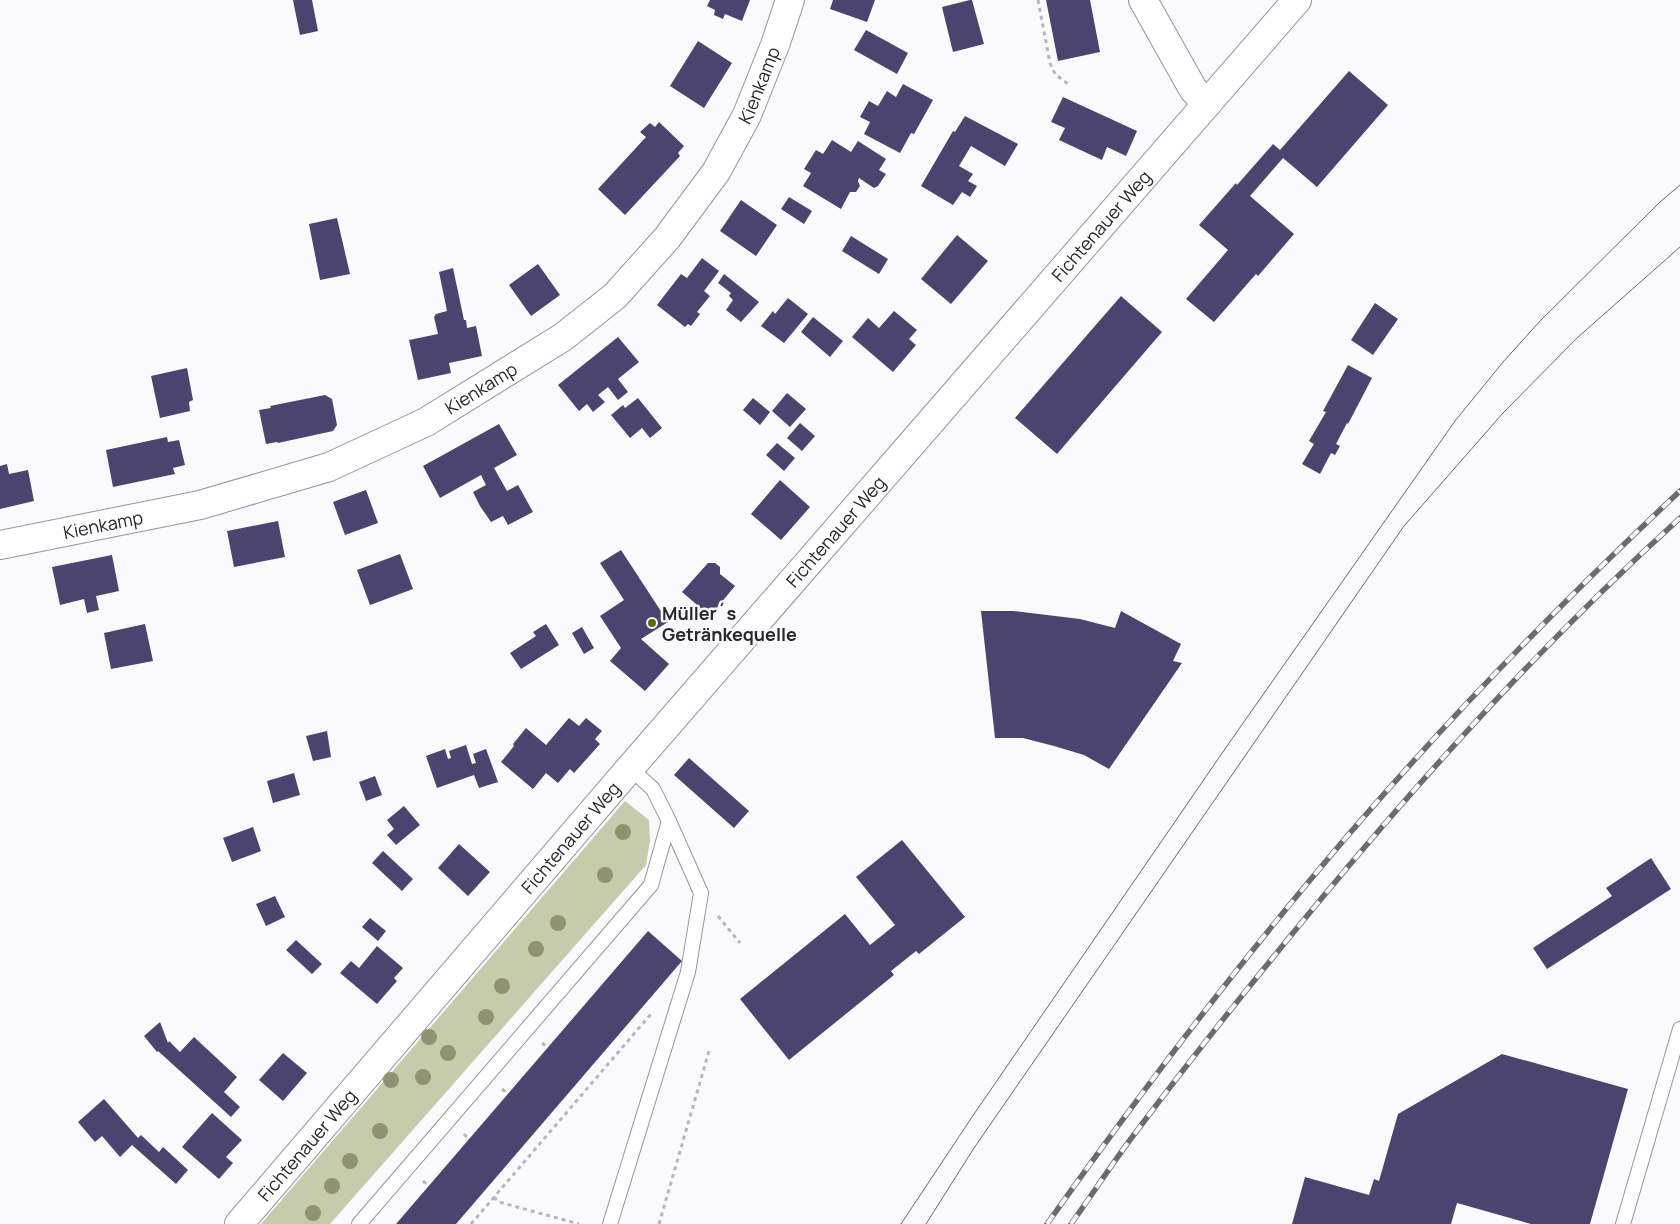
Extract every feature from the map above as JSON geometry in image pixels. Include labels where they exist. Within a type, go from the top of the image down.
[{"type":"street","name":"Kienkamp","points":[[0,544],[200,505],[329,467],[426,422],[563,337],[615,296],[667,238],[716,172],[747,115],[775,45],[790,0]]},
{"type":"street","points":[[1142,0],[1193,89],[1207,104]]},
{"type":"street","name":"Fichtenauer Weg","points":[[239,1224],[630,768],[1297,0]]},
{"type":"lane","points":[[610,1224],[688,972],[701,894],[653,789],[630,768]]},
{"type":"lane","points":[[359,1224],[651,884],[668,821]]},
{"type":"lane","points":[[1624,1224],[1676,1060],[1680,1029]]},
{"type":"path","points":[[1038,0],[1050,63],[1055,74],[1068,84]]},
{"type":"path","points":[[470,1224],[656,1009]]},
{"type":"path","points":[[659,1224],[709,1051]]},
{"type":"path","points":[[494,1197],[499,1202],[579,1224]]},
{"type":"green space","points":[[625,801],[649,820],[650,841],[646,865],[330,1224],[261,1224]]},
{"type":"building","points":[[293,0],[312,0],[318,31],[300,35]]},
{"type":"building","points":[[710,0],[750,0],[742,21],[725,14],[723,19],[714,15],[715,10],[707,6]]},
{"type":"building","points":[[833,0],[875,0],[867,22],[830,9]]},
{"type":"building","points":[[972,0],[984,44],[953,52],[942,7]]},
{"type":"building","points":[[1046,0],[1090,0],[1100,52],[1058,61]]},
{"type":"building","points":[[866,30],[908,53],[897,74],[854,50]]},
{"type":"building","points":[[698,41],[732,63],[704,108],[670,86]]},
{"type":"building","points":[[1349,71],[1388,105],[1317,187],[1283,158],[1250,196],[1294,234],[1258,276],[1256,274],[1214,322],[1186,299],[1228,250],[1199,225],[1273,144],[1280,150]]},
{"type":"building","points":[[903,84],[933,100],[914,134],[911,133],[900,153],[864,134],[870,122],[860,117],[869,101],[878,106],[887,91],[896,97]]},
{"type":"building","points":[[1063,97],[1137,131],[1126,156],[1107,147],[1102,160],[1059,140],[1065,128],[1051,122]]},
{"type":"building","points":[[965,116],[1018,144],[1005,166],[971,146],[959,166],[973,174],[968,181],[977,186],[970,197],[962,192],[953,205],[921,186],[953,131],[955,132]]},
{"type":"building","points":[[659,122],[684,146],[678,153],[680,156],[625,215],[598,189],[646,137],[640,132],[650,123],[655,127]]},
{"type":"building","points":[[832,140],[851,152],[858,141],[886,159],[879,170],[886,174],[878,186],[874,188],[859,178],[860,186],[856,192],[850,192],[841,209],[803,186],[811,173],[804,169],[816,150],[823,154]]},
{"type":"building","points":[[789,197],[812,211],[804,224],[781,209]]},
{"type":"building","points":[[741,200],[777,225],[756,256],[720,231]]},
{"type":"building","points":[[337,218],[350,274],[320,280],[309,224]]},
{"type":"building","points":[[957,235],[988,261],[951,304],[921,279]]},
{"type":"building","points":[[851,236],[888,259],[879,274],[842,251]]},
{"type":"building","points":[[702,258],[719,271],[704,291],[710,296],[697,312],[700,314],[691,326],[688,324],[685,327],[657,305],[681,274],[687,278]]},
{"type":"building","points":[[538,264],[560,295],[531,316],[509,285]]},
{"type":"building","points":[[453,268],[464,320],[466,320],[467,328],[476,326],[482,356],[449,363],[451,373],[418,380],[409,340],[438,334],[434,317],[436,314],[447,311],[439,272]]},
{"type":"building","points":[[724,274],[759,302],[741,322],[726,310],[733,300],[729,296],[731,293],[718,283]]},
{"type":"building","points":[[1121,296],[1162,332],[1057,454],[1015,418]]},
{"type":"building","points":[[788,298],[808,314],[784,343],[761,326],[773,311],[775,314]]},
{"type":"building","points":[[1375,303],[1398,319],[1373,355],[1351,340]]},
{"type":"building","points":[[894,311],[917,330],[909,339],[916,345],[893,372],[852,337],[868,318],[879,328]]},
{"type":"building","points":[[813,317],[843,341],[830,357],[801,332]]},
{"type":"building","points":[[618,337],[639,362],[618,379],[628,392],[618,400],[608,387],[598,395],[605,402],[593,412],[587,404],[579,411],[558,385]]},
{"type":"building","points":[[1348,365],[1372,378],[1336,444],[1340,446],[1335,455],[1331,453],[1320,474],[1302,464],[1314,444],[1309,441],[1326,412],[1323,411]]},
{"type":"building","points":[[187,368],[193,400],[189,402],[190,411],[160,418],[151,376]]},
{"type":"building","points":[[787,393],[806,409],[790,427],[772,411]]},
{"type":"building","points":[[325,395],[332,399],[337,425],[333,431],[266,444],[259,410]]},
{"type":"building","points":[[638,398],[662,428],[650,438],[642,428],[630,438],[611,415],[623,405],[625,408]]},
{"type":"building","points":[[753,398],[770,412],[760,425],[743,410]]},
{"type":"building","points":[[800,423],[815,436],[802,451],[787,438]]},
{"type":"building","points":[[499,424],[517,455],[494,468],[507,491],[518,485],[533,512],[508,525],[503,516],[491,522],[480,506],[473,492],[486,485],[481,475],[440,498],[423,466]]},
{"type":"building","points":[[167,437],[168,442],[179,440],[185,465],[173,468],[175,474],[113,487],[106,450]]},
{"type":"building","points":[[777,443],[795,458],[784,471],[766,455]]},
{"type":"building","points":[[7,464],[9,474],[28,470],[34,501],[0,509],[0,466]]},
{"type":"building","points":[[780,480],[810,507],[781,540],[751,514]]},
{"type":"building","points":[[366,490],[378,523],[345,535],[333,502]]},
{"type":"building","points":[[278,521],[285,557],[234,567],[227,531]]},
{"type":"building","points":[[621,550],[668,622],[641,639],[669,664],[645,691],[610,661],[621,648],[600,616],[624,600],[600,563]]},
{"type":"building","points":[[400,554],[413,589],[370,605],[357,570]]},
{"type":"building","points":[[112,555],[119,591],[96,596],[99,610],[87,613],[84,599],[60,605],[52,567]]},
{"type":"building","points":[[708,563],[715,563],[720,567],[720,574],[735,586],[710,616],[682,592]]},
{"type":"building","points":[[981,611],[1013,611],[1080,619],[1115,628],[1121,611],[1181,644],[1173,661],[1182,663],[1109,769],[1084,755],[1054,746],[1023,738],[995,738]]},
{"type":"building","points":[[145,624],[153,661],[111,669],[104,633]]},
{"type":"building","points":[[546,624],[559,645],[521,669],[510,653],[536,636],[533,632]]},
{"type":"building","points":[[582,627],[594,648],[584,654],[572,633]]},
{"type":"building","points":[[569,718],[579,726],[586,718],[602,731],[595,739],[600,744],[574,773],[570,769],[558,783],[546,773],[533,789],[501,762],[526,728],[546,745]]},
{"type":"building","points":[[327,731],[331,757],[313,761],[306,736]]},
{"type":"building","points":[[466,745],[472,764],[476,763],[473,754],[486,749],[498,782],[479,788],[474,775],[437,788],[426,756],[445,749],[448,759],[451,758],[449,751]]},
{"type":"building","points":[[689,758],[749,811],[734,828],[674,775]]},
{"type":"building","points":[[294,773],[300,795],[273,803],[267,781]]},
{"type":"building","points":[[375,776],[382,795],[366,801],[359,782]]},
{"type":"building","points":[[404,806],[420,825],[396,845],[387,835],[394,829],[387,820]]},
{"type":"building","points":[[253,827],[261,851],[232,862],[223,838]]},
{"type":"building","points":[[902,840],[965,917],[919,954],[916,951],[891,971],[894,975],[789,1060],[740,999],[845,914],[870,945],[895,925],[856,877]]},
{"type":"building","points":[[459,844],[490,872],[468,896],[438,868]]},
{"type":"building","points":[[383,851],[413,879],[402,891],[372,863]]},
{"type":"building","points":[[1651,858],[1671,889],[1547,969],[1533,948],[1612,896],[1606,888]]},
{"type":"building","points":[[275,896],[285,917],[266,926],[256,904]]},
{"type":"building","points":[[370,918],[386,931],[378,941],[362,927]]},
{"type":"building","points":[[648,931],[682,961],[456,1224],[396,1224]]},
{"type":"building","points":[[296,940],[322,964],[312,974],[286,950]]},
{"type":"building","points":[[377,946],[403,968],[394,978],[397,981],[377,1004],[340,973],[351,961],[359,968]]},
{"type":"building","points":[[160,1022],[168,1043],[169,1041],[180,1052],[194,1037],[237,1077],[224,1092],[240,1107],[231,1117],[157,1052],[144,1036]]},
{"type":"building","points":[[283,1053],[307,1073],[283,1101],[259,1080]]},
{"type":"building","points":[[1502,1054],[1628,1089],[1590,1224],[1531,1224],[1457,1203],[1451,1224],[1292,1224],[1305,1177],[1369,1195],[1374,1179],[1379,1181],[1398,1114]]},
{"type":"building","points":[[104,1099],[138,1138],[141,1135],[159,1152],[163,1147],[188,1170],[176,1184],[132,1145],[120,1157],[102,1136],[95,1142],[78,1122]]},
{"type":"building","points":[[212,1113],[242,1140],[226,1157],[233,1163],[219,1179],[182,1147]]},
{"type":"tram line","points":[[901,1224],[972,1117],[1227,746],[1455,421],[1503,362],[1541,320],[1660,202],[1680,185]]},
{"type":"tram line","points":[[926,1224],[974,1148],[1404,526],[1503,413],[1577,338],[1680,247]]},
{"type":"railway","points":[[1047,1224],[1143,1092],[1209,1006],[1276,921],[1354,828],[1444,728],[1536,631],[1680,491]]},
{"type":"railway","points":[[1071,1224],[1130,1140],[1231,1009],[1326,893],[1410,795],[1541,652],[1680,518]]},
{"type":"place","name":"Müller´s Getränkequelle","points":[[652,623]]}]
